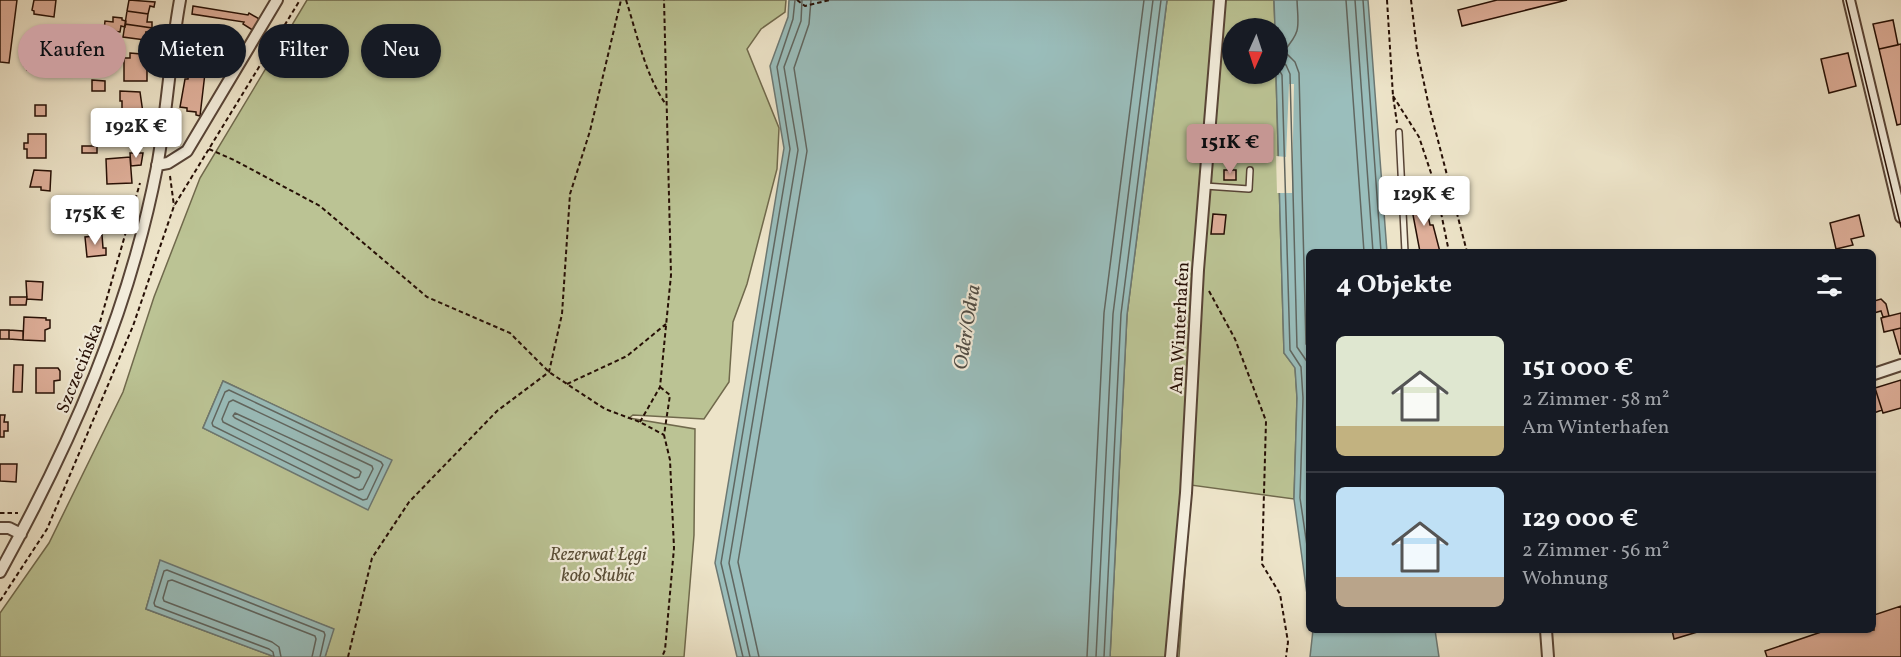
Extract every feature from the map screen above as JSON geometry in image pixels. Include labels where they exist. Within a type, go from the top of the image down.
[{"type":"street","name":"Szczecińska","points":[[0,572],[56,466],[113,331],[163,164],[180,0]]},
{"type":"street","points":[[163,164],[187,151],[277,0]]},
{"type":"street","name":"Am Winterhafen","points":[[1171,657],[1186,492],[1198,270],[1220,0]]},
{"type":"street","points":[[1849,0],[1901,216]]},
{"type":"street","points":[[1876,373],[1901,365]]},
{"type":"street","points":[[0,528],[9,528],[21,534]]},
{"type":"street","points":[[1546,633],[1548,657]]},
{"type":"lane","points":[[1399,132],[1405,249]]},
{"type":"lane","points":[[1205,186],[1249,189],[1250,170]]},
{"type":"path","points":[[163,164],[174,206],[300,0]]},
{"type":"path","points":[[348,657],[372,558],[409,502],[497,411],[549,372],[562,314],[570,194],[590,131],[621,0]]},
{"type":"path","points":[[626,0],[654,84],[667,105]]},
{"type":"path","points":[[640,423],[660,387],[671,275],[664,0]]},
{"type":"path","points":[[797,0],[805,6],[830,0]]},
{"type":"path","points":[[1387,0],[1393,96],[1399,132]]},
{"type":"path","points":[[1411,0],[1417,50],[1428,102],[1466,249]]},
{"type":"path","points":[[1393,96],[1419,137],[1436,188],[1448,249]]},
{"type":"path","points":[[209,149],[320,206],[427,297],[510,333],[549,372],[605,410],[664,435]]},
{"type":"path","points":[[99,327],[142,176]]},
{"type":"path","points":[[1208,290],[1235,339],[1266,421],[1262,564],[1280,594],[1287,642],[1286,657]]},
{"type":"path","points":[[567,384],[627,356],[666,324]]},
{"type":"path","points":[[660,387],[670,395],[664,435],[670,459],[674,548],[665,650],[662,657]]},
{"type":"path","points":[[0,513],[20,513]]},
{"type":"path","points":[[44,519],[50,522]]},
{"type":"green space","name":"Rezerwat Łęgi koło Słubic","points":[[307,0],[786,0],[785,12],[761,29],[747,49],[779,128],[777,169],[747,284],[733,322],[729,382],[704,419],[633,415],[629,418],[695,429],[694,535],[684,657],[325,657],[333,629],[160,561],[146,609],[275,657],[0,657],[0,613],[49,543],[123,392],[154,297],[200,178],[260,78],[349,78],[349,24],[293,24]],"holes":[[[223,381],[391,460],[368,509],[203,428]]]},
{"type":"green space","points":[[1167,0],[1274,0],[1275,18],[1222,18],[1222,84],[1276,84],[1284,353],[1295,367],[1297,398],[1294,499],[1191,485],[1179,657],[1110,657],[1127,315]]},
{"type":"water","name":"Oder/Odra","points":[[789,0],[1167,0],[1127,315],[1110,657],[737,657],[715,563],[784,148],[770,66],[788,17]]},
{"type":"water","points":[[1274,0],[1368,0],[1387,249],[1306,249],[1306,587],[1294,499],[1297,398],[1295,368],[1284,353],[1276,84],[1288,84],[1288,18],[1275,18]]},
{"type":"water","points":[[223,381],[392,460],[368,510],[203,428]]},
{"type":"water","points":[[160,560],[334,629],[325,657],[275,657],[146,609]]},
{"type":"water","points":[[1313,633],[1435,633],[1439,657],[1310,657]]},
{"type":"pier","points":[[1289,84],[1294,84],[1292,193],[1277,193],[1276,156],[1286,157]]},
{"type":"building","points":[[0,0],[17,0],[9,63],[0,62]]},
{"type":"building","points":[[34,0],[56,0],[54,17],[34,14],[32,10]]},
{"type":"building","points":[[129,0],[155,2],[154,7],[150,6],[148,14],[127,11]]},
{"type":"building","points":[[1497,0],[1567,0],[1462,26],[1458,10]]},
{"type":"building","points":[[193,6],[248,15],[249,13],[261,20],[254,31],[243,24],[244,22],[192,14]]},
{"type":"building","points":[[127,11],[148,14],[147,22],[152,22],[152,24],[138,24],[138,26],[125,24]]},
{"type":"building","points":[[113,17],[126,21],[126,24],[105,24],[105,21],[113,22]]},
{"type":"building","points":[[1893,20],[1898,45],[1879,49],[1873,24]]},
{"type":"building","points":[[126,24],[138,26],[138,39],[126,37]]},
{"type":"building","points":[[1901,44],[1901,124],[1897,125],[1879,49]]},
{"type":"building","points":[[130,53],[138,54],[138,78],[147,78],[147,81],[124,81],[126,58],[130,58]]},
{"type":"building","points":[[1848,53],[1856,86],[1829,93],[1821,59]]},
{"type":"building","points":[[204,78],[200,116],[196,115],[196,112],[180,107],[185,79]]},
{"type":"building","points":[[92,80],[105,81],[105,91],[92,91]]},
{"type":"building","points":[[120,91],[140,92],[143,113],[122,113]]},
{"type":"building","points":[[35,105],[46,105],[46,116],[35,116]]},
{"type":"building","points":[[115,123],[134,123],[131,146],[115,145]]},
{"type":"building","points":[[28,134],[46,134],[46,158],[27,158],[24,143],[28,143]]},
{"type":"building","points":[[82,146],[97,146],[97,153],[82,153]]},
{"type":"building","points":[[130,153],[143,153],[141,165],[131,166]]},
{"type":"building","points":[[130,157],[132,183],[107,184],[106,159]]},
{"type":"building","points":[[34,170],[51,171],[50,191],[41,190],[41,187],[30,187]]},
{"type":"building","points":[[1224,170],[1236,170],[1236,180],[1224,180]]},
{"type":"building","points":[[1424,196],[1430,225],[1433,225],[1439,249],[1419,249],[1410,199]]},
{"type":"building","points":[[96,198],[116,199],[118,211],[121,211],[120,220],[88,219],[88,207],[96,207]]},
{"type":"building","points":[[1213,214],[1226,215],[1224,234],[1211,234]]},
{"type":"building","points":[[1859,215],[1864,236],[1851,239],[1853,245],[1836,249],[1830,223]]},
{"type":"building","points":[[102,235],[106,255],[87,257],[85,237]]},
{"type":"building","points":[[26,281],[43,282],[42,300],[27,299]]},
{"type":"building","points":[[10,297],[27,297],[26,305],[10,305]]},
{"type":"building","points":[[1881,299],[1886,304],[1889,316],[1883,317],[1881,311],[1876,312],[1876,300]]},
{"type":"building","points":[[1901,313],[1901,328],[1884,332],[1881,318]]},
{"type":"building","points":[[24,317],[50,320],[50,328],[45,330],[45,341],[23,340]]},
{"type":"building","points":[[1901,328],[1901,354],[1900,354],[1893,330]]},
{"type":"building","points":[[0,330],[9,330],[9,339],[0,339]]},
{"type":"building","points":[[9,330],[23,331],[23,340],[9,339]]},
{"type":"building","points":[[14,365],[23,365],[22,392],[13,392]]},
{"type":"building","points":[[36,368],[58,368],[60,380],[54,381],[54,393],[36,393]]},
{"type":"building","points":[[1901,380],[1901,408],[1883,413],[1876,388]]},
{"type":"building","points":[[1876,391],[1882,410],[1876,412]]},
{"type":"building","points":[[0,415],[5,415],[4,422],[8,422],[8,431],[4,431],[4,437],[0,437]]},
{"type":"building","points":[[0,464],[17,464],[16,482],[0,481]]},
{"type":"building","points":[[1901,606],[1901,657],[1767,657],[1765,651],[1818,633],[1876,633],[1876,614]]},
{"type":"building","points":[[1673,633],[1694,633],[1674,639]]},
{"type":"tram line","points":[[1846,0],[1901,227]]}]
